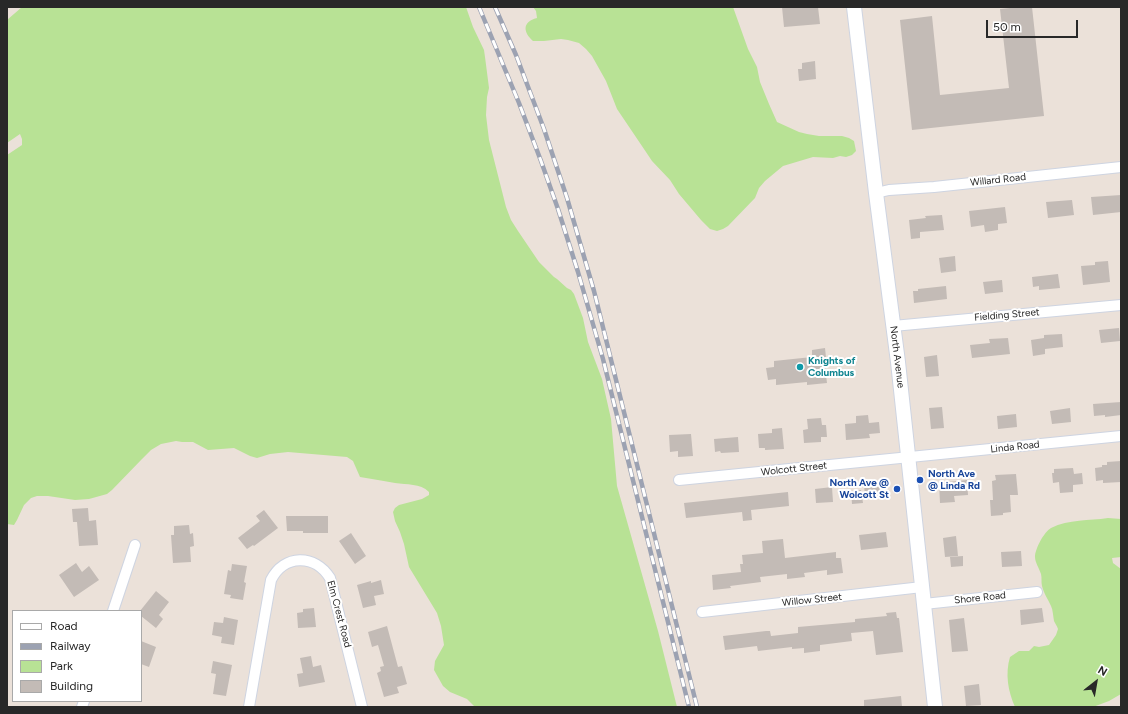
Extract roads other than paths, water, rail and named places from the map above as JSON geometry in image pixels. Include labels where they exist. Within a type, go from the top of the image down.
[{"type":"street","name":"North Avenue","points":[[854,7],[898,362],[935,707]]},
{"type":"street","name":"Willard Road","points":[[876,193],[888,190],[934,187],[1121,167]]},
{"type":"street","name":"Fielding Street","points":[[893,326],[1121,305]]},
{"type":"street","name":"Linda Road","points":[[909,458],[1121,436]]},
{"type":"street","name":"Wolcott Street","points":[[679,480],[909,458]]},
{"type":"street","points":[[113,610],[135,545]]},
{"type":"street","name":"Elm Crest Road","points":[[249,707],[270,583],[280,568],[289,562],[300,560],[317,565],[323,569],[330,578],[362,707]]},
{"type":"street","name":"Willow Street","points":[[702,612],[922,588]]},
{"type":"street","name":"Shore Road","points":[[924,604],[1037,592]]},
{"type":"railway","points":[[479,7],[519,103],[541,161],[578,272],[603,359],[689,707]]},
{"type":"railway","points":[[495,7],[516,55],[544,129],[567,198],[594,291],[697,707]]},
{"type":"place","name":"Knights of Columbus","points":[[800,367]]},
{"type":"place","name":"North Ave @ Linda Rd","points":[[920,480]]},
{"type":"place","name":"North Ave @ Wolcott St","points":[[897,489]]}]
